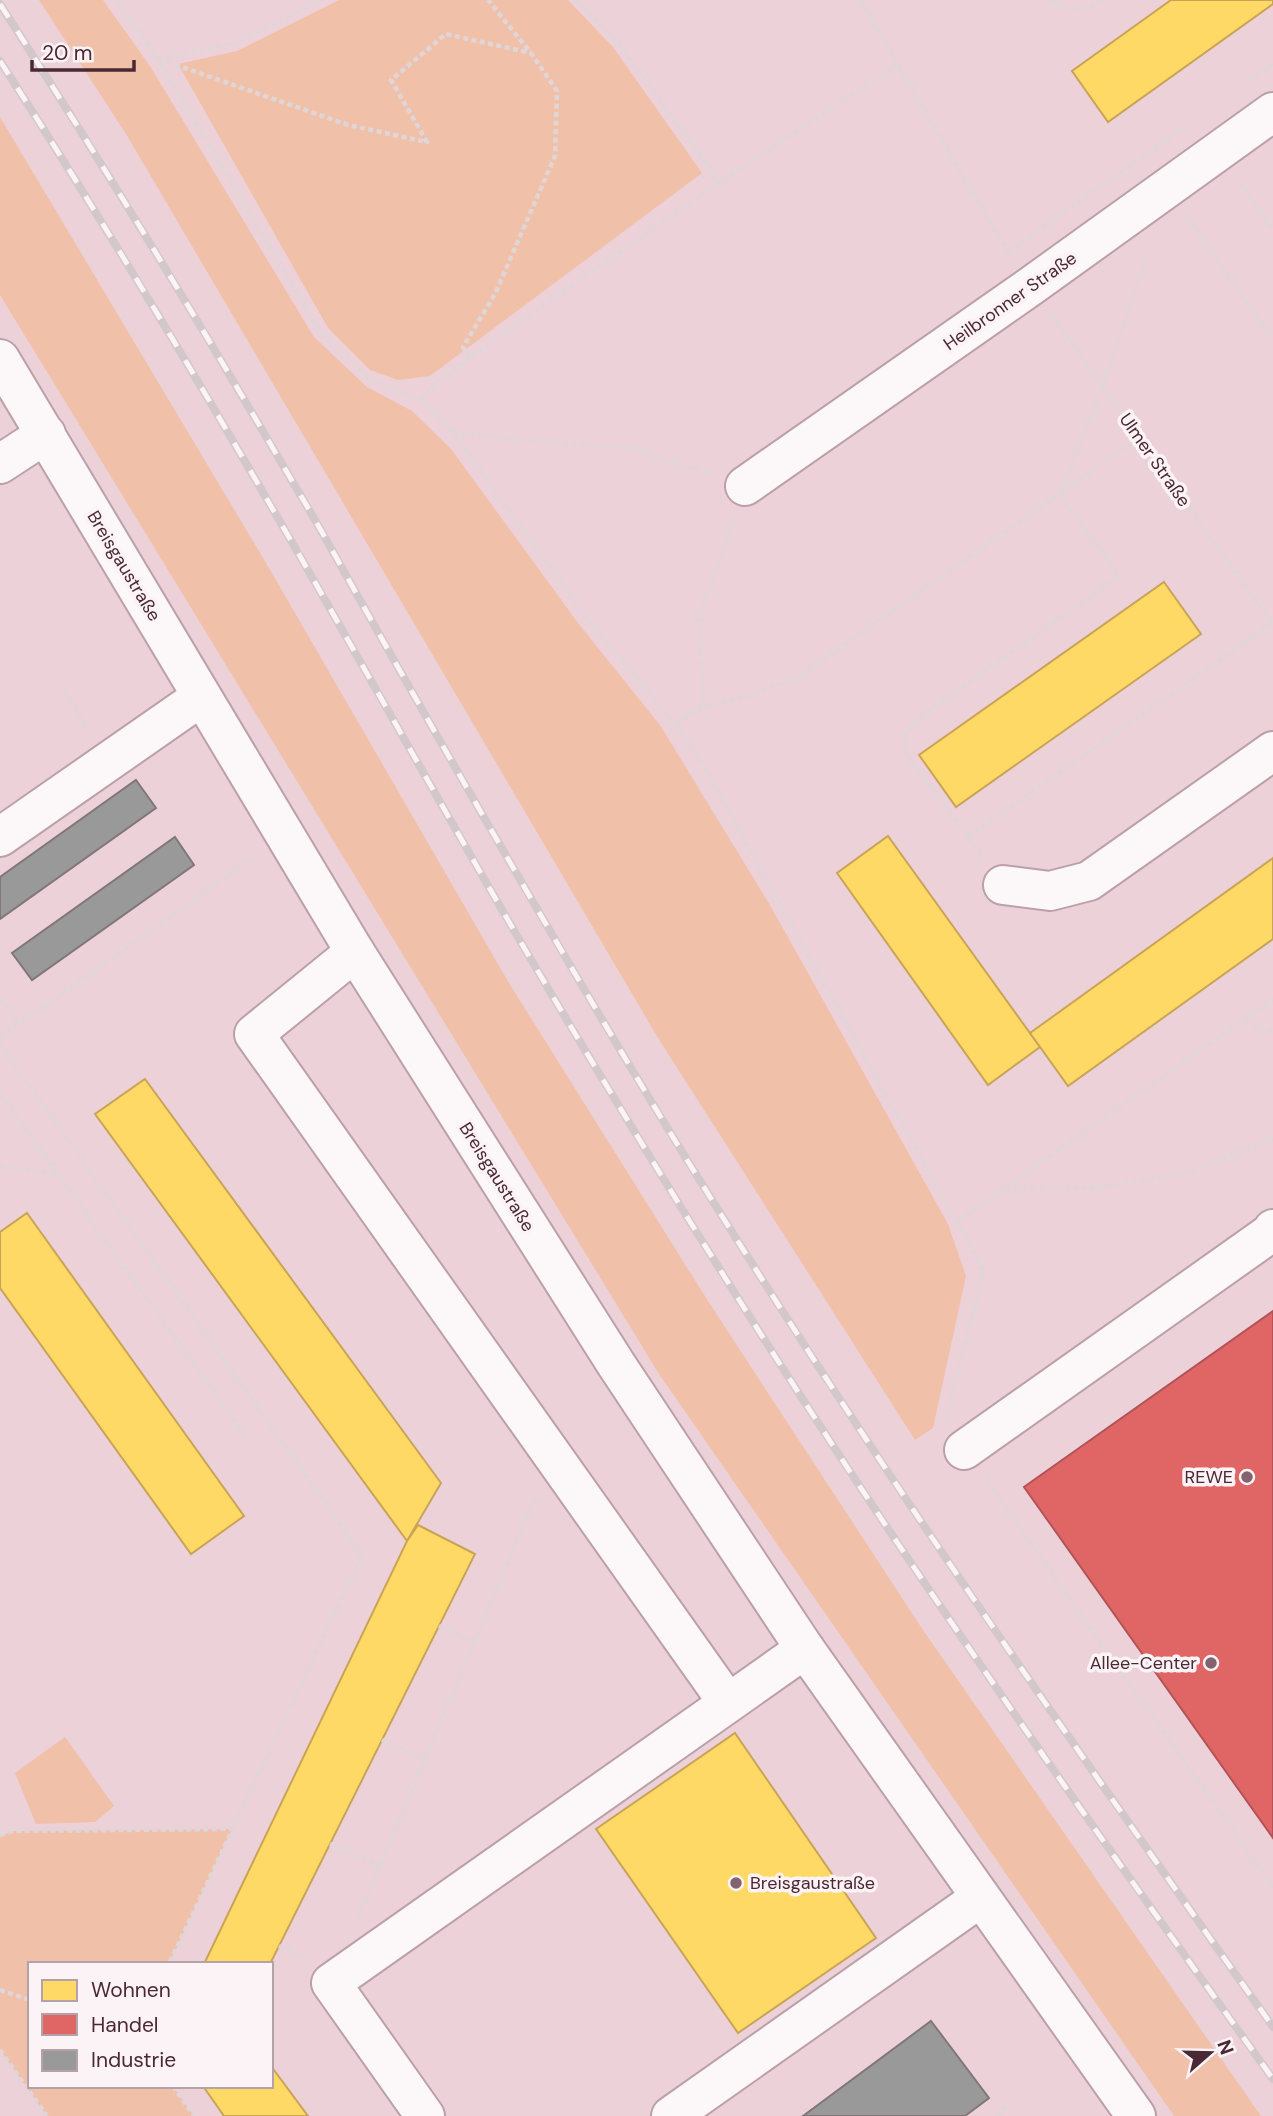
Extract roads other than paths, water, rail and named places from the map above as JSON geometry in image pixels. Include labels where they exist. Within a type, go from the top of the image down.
[{"type":"street","name":"Heilbronner Straße","points":[[745,486],[1273,112]]},
{"type":"street","name":"Breisgaustraße","points":[[0,359],[355,952],[615,1364],[805,1649],[1136,2116]]},
{"type":"street","points":[[0,464],[46,434]]},
{"type":"street","points":[[0,837],[201,697]]},
{"type":"street","points":[[1003,884],[1050,891],[1089,881],[1273,751]]},
{"type":"street","points":[[355,952],[254,1034],[728,1703]]},
{"type":"street","points":[[964,1450],[1272,1233],[1273,1229]]},
{"type":"street","points":[[425,2116],[331,1983],[805,1649]]},
{"type":"street","points":[[671,2116],[980,1898]]},
{"type":"railway","points":[[0,4],[223,364],[531,899],[701,1183],[940,1549],[1273,2027]]},
{"type":"railway","points":[[0,61],[170,335],[519,939],[738,1298],[969,1648],[1273,2079]]},
{"type":"place","name":"REWE","points":[[1247,1477]]},
{"type":"place","name":"Allee-Center","points":[[1211,1663]]},
{"type":"place","name":"Breisgaustraße","points":[[736,1883]]}]
